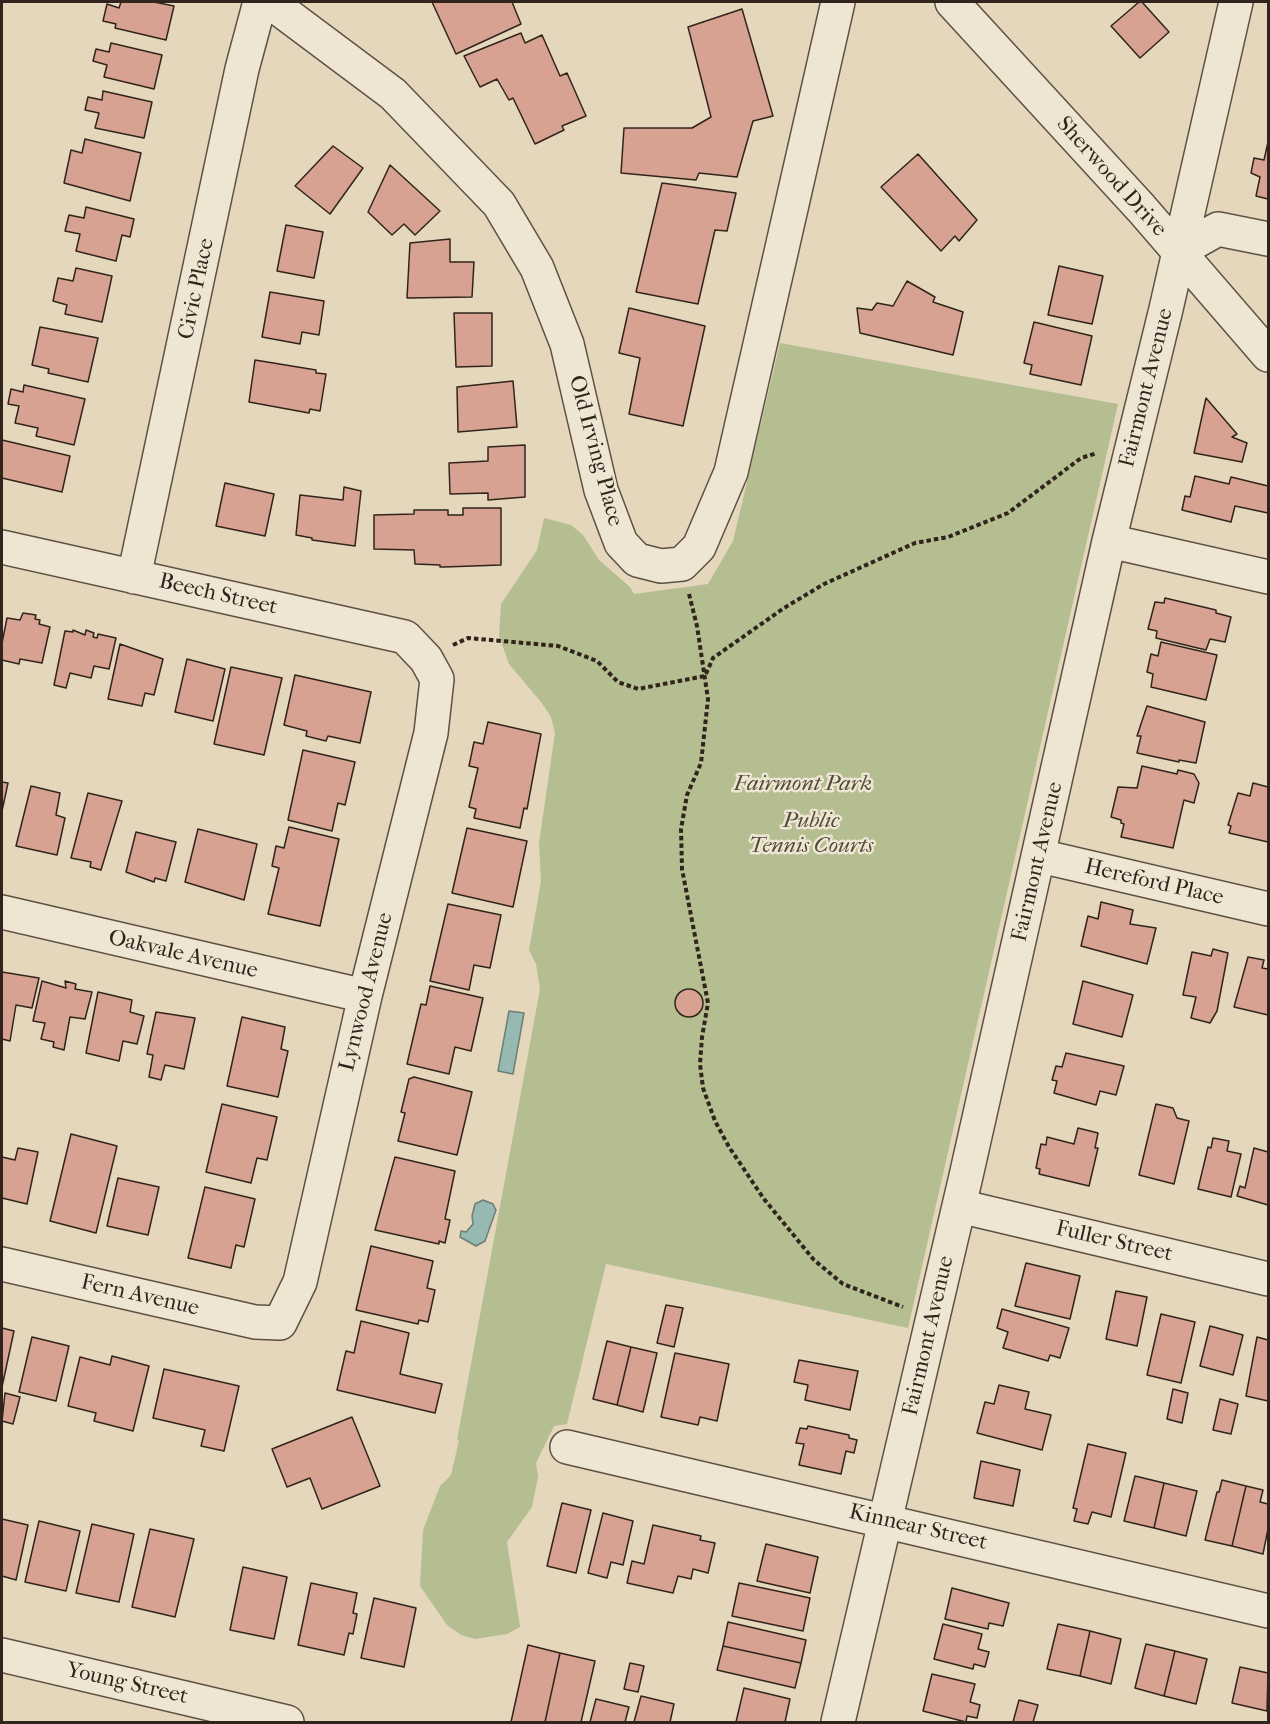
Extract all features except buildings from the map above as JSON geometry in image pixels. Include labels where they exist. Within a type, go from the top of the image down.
[{"type":"street","name":"Civic Place","points":[[134,577],[242,69],[260,2]]},
{"type":"street","name":"Old Irving Place","points":[[270,2],[393,94],[499,204],[537,268],[567,344],[602,490],[621,543],[637,560],[661,566],[682,564]]},
{"type":"street","points":[[682,564],[699,547],[731,472],[838,2]]},
{"type":"street","name":"Sherwood Drive","points":[[952,2],[1179,251],[1269,355]]},
{"type":"street","name":"Fairmont Avenue","points":[[838,1722],[1040,856],[1109,541],[1236,2]]},
{"type":"street","points":[[1179,251],[1218,229],[1269,239]]},
{"type":"street","points":[[1109,541],[1269,577]]},
{"type":"street","name":"Beech Street","points":[[2,547],[405,637],[438,653]]},
{"type":"street","name":"Lynwood Avenue","points":[[280,1323],[300,1282],[365,996],[431,733],[438,653]]},
{"type":"street","name":"Hereford Place","points":[[1040,856],[1269,909]]},
{"type":"street","name":"Oakvale Avenue","points":[[2,912],[365,996]]},
{"type":"street","name":"Fuller Street","points":[[959,1206],[1269,1279]]},
{"type":"street","name":"Fern Avenue","points":[[2,1264],[255,1322],[280,1323]]},
{"type":"street","name":"Kinnear Street","points":[[567,1447],[1269,1611]]},
{"type":"street","name":"Young Street","points":[[2,1655],[287,1722]]},
{"type":"path","points":[[705,676],[713,658],[784,608],[824,584],[915,543],[948,537],[1008,513],[1081,458],[1100,452],[1130,456]]},
{"type":"path","points":[[682,564],[697,626],[708,699],[701,762],[687,795],[681,829],[682,869],[708,1003],[701,1046],[703,1088],[715,1122],[729,1148],[764,1199],[814,1260],[843,1284],[932,1321]]},
{"type":"path","points":[[438,653],[468,638],[558,646],[597,661],[618,682],[638,688],[705,676]]},
{"type":"green space","name":"Fairmont Park","points":[[780,343],[1118,404],[908,1328],[606,1264],[567,1424],[554,1426],[536,1463],[538,1477],[532,1507],[507,1542],[520,1627],[507,1634],[475,1639],[461,1635],[447,1625],[420,1586],[423,1530],[440,1486],[451,1475],[459,1440],[457,1440],[540,989],[536,964],[529,950],[541,881],[539,843],[555,733],[551,717],[541,702],[509,664],[499,636],[501,604],[537,550],[544,518],[571,525],[583,535],[599,560],[630,587],[634,594],[708,584],[733,541]]},
{"type":"water","points":[[509,1011],[524,1013],[513,1074],[498,1071]]},
{"type":"water","points":[[483,1200],[493,1204],[496,1210],[485,1241],[476,1246],[460,1237],[461,1231],[466,1232],[473,1224],[475,1204]]},
{"type":"park label","name":"Public Tennis Courts","points":[[811,834]]}]
